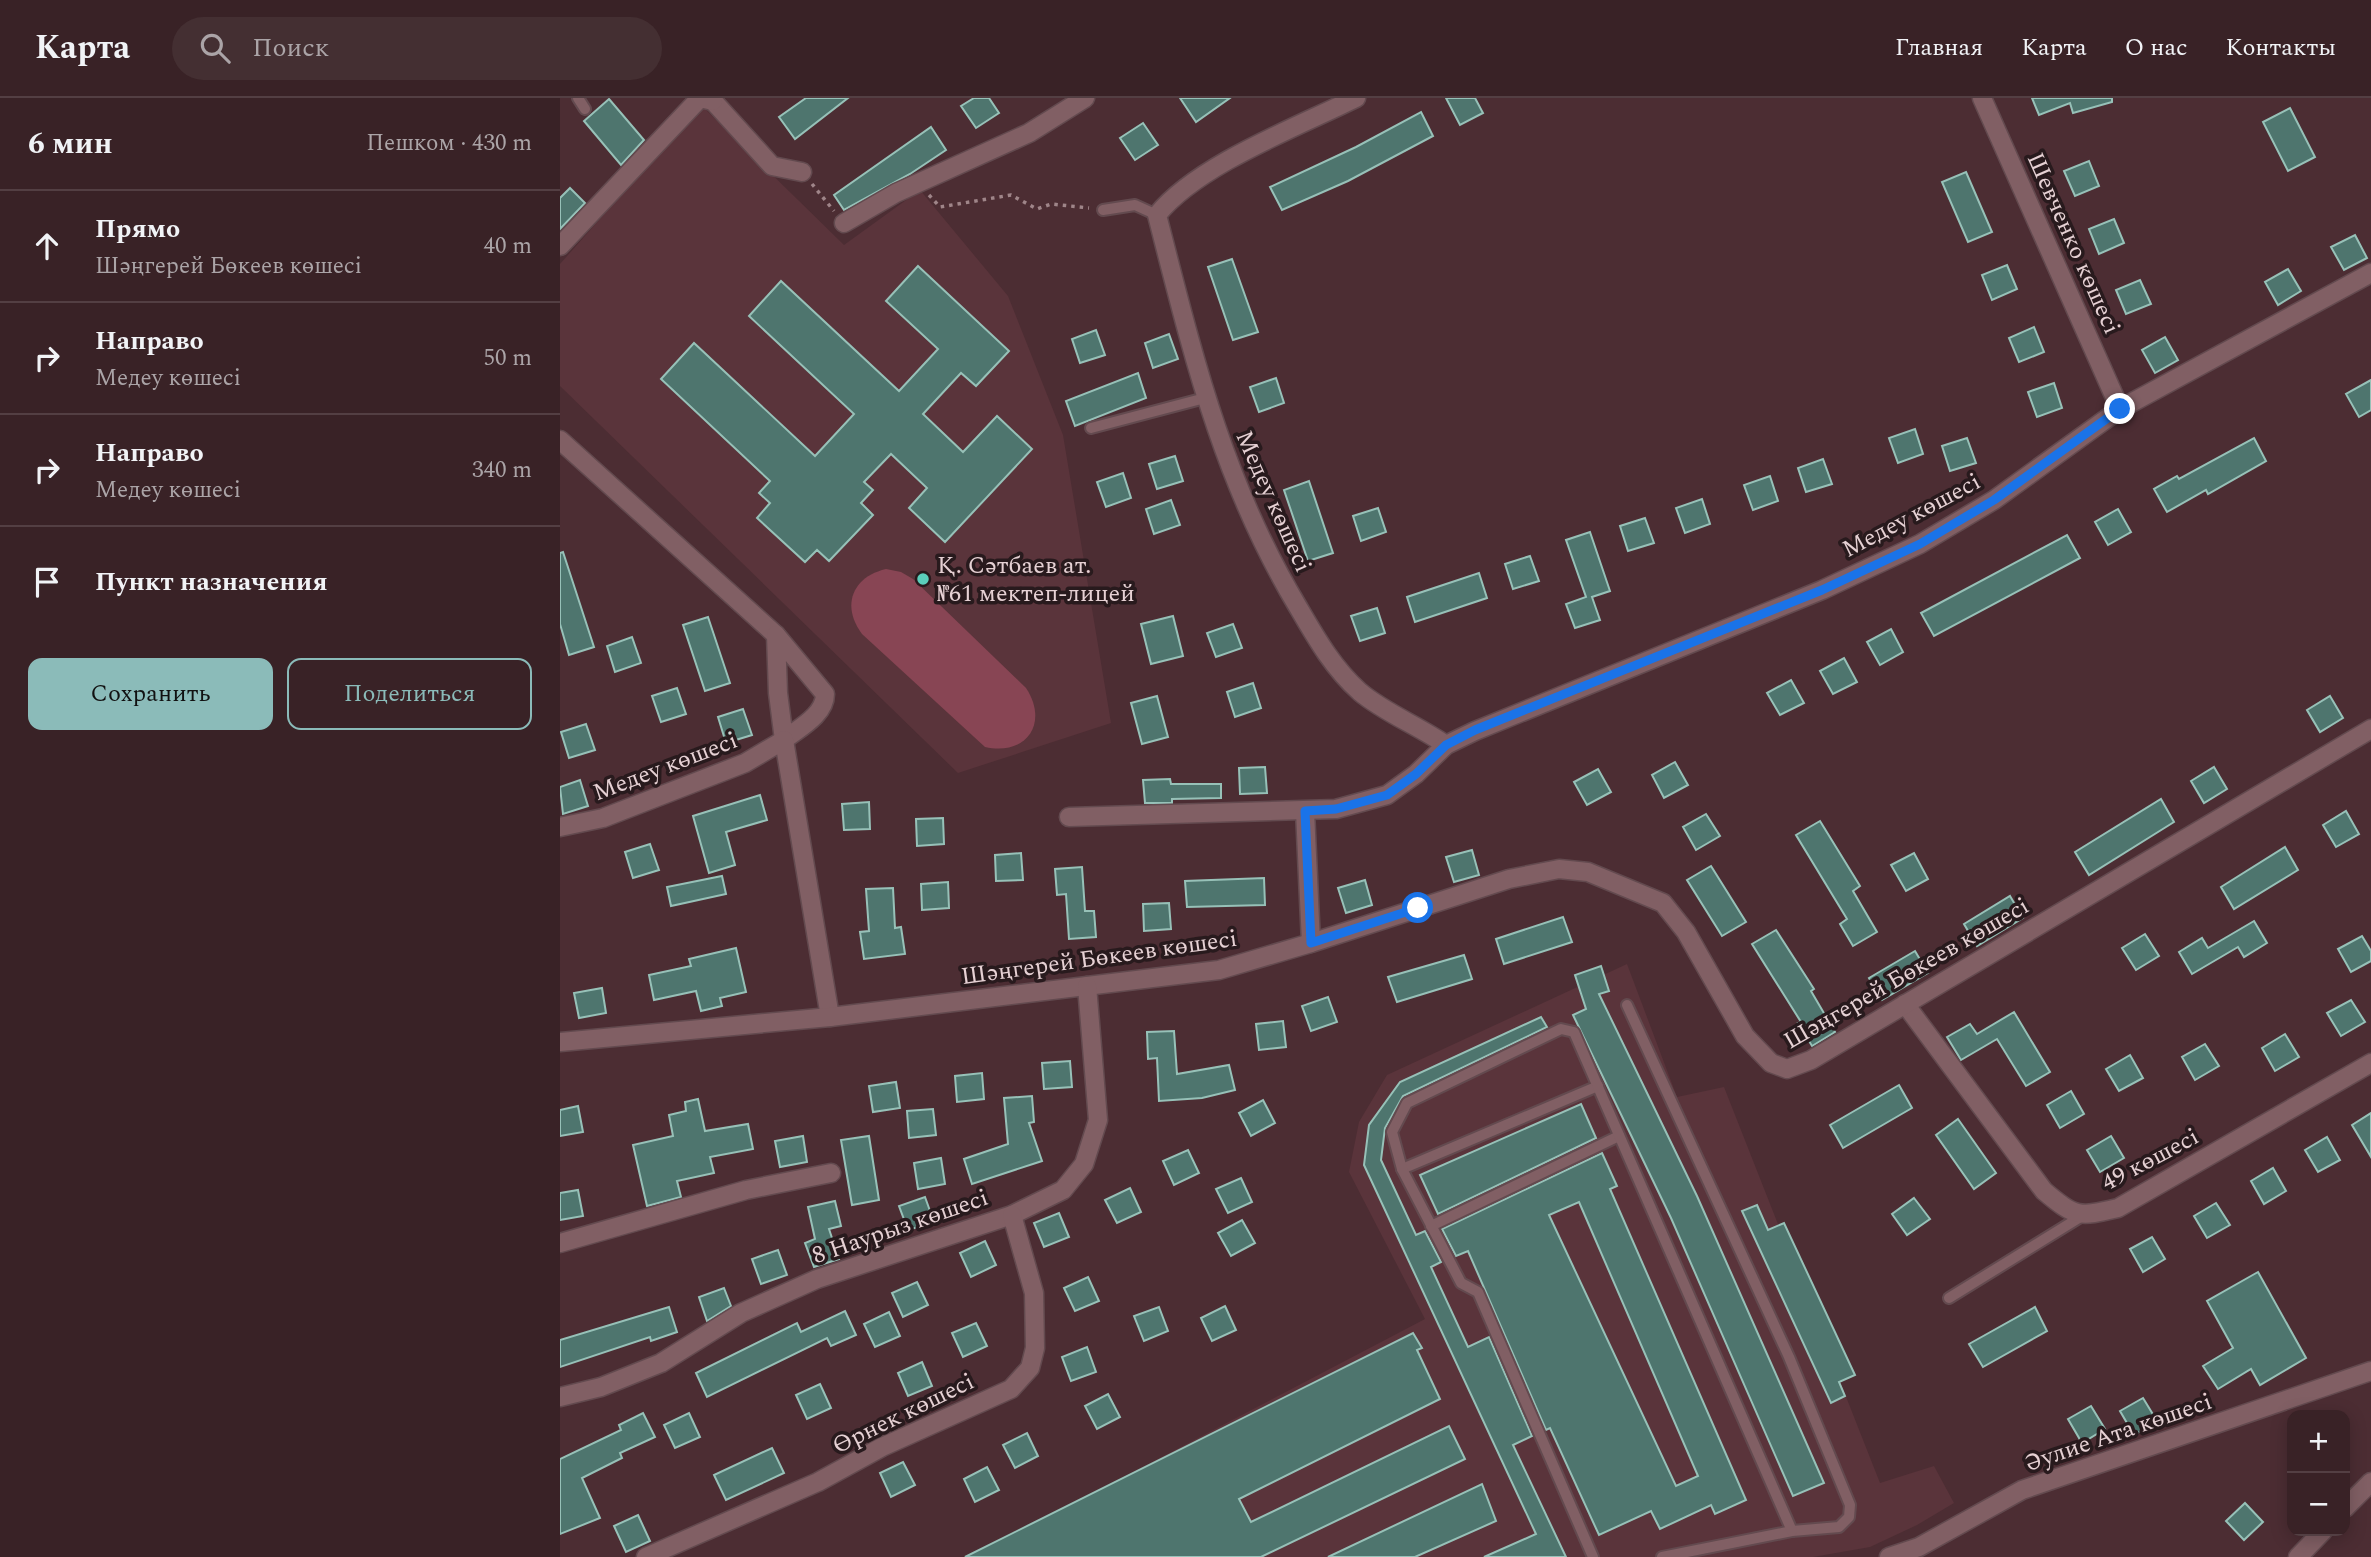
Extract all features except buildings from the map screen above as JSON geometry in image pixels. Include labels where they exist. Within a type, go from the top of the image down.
[{"type":"street","points":[[844,223],[918,183],[1029,133],[1085,98]]},
{"type":"street","points":[[1157,215],[1171,198],[1225,163],[1356,98]]},
{"type":"street","name":"Шевченко көшесі","points":[[1982,98],[2120,409]]},
{"type":"street","points":[[560,246],[707,99],[772,166],[802,172]]},
{"type":"street","name":"Медеу көшесі","points":[[1157,215],[1205,398],[1227,464],[1273,566],[1329,659],[1361,693],[1446,745]]},
{"type":"street","name":"Медеу көшесі","points":[[1069,817],[1336,809],[1387,795],[1416,774],[1446,745],[1822,590],[1920,544],[1994,500],[2120,409],[2371,273]]},
{"type":"street","points":[[560,440],[567,455],[776,635],[784,740],[830,1017]]},
{"type":"street","name":"Медеу көшесі","points":[[560,827],[603,818],[745,762],[784,740],[819,711],[825,703],[825,694],[776,635]]},
{"type":"street","name":"Шәңгерей Бөкеев көшесі","points":[[560,1042],[830,1017],[1219,970],[1509,879],[1559,869],[1588,872],[1663,903],[1686,932],[1745,1037],[1771,1063],[1787,1069],[1811,1060],[2371,729]]},
{"type":"street","points":[[1305,811],[1311,943]]},
{"type":"street","name":"8 Наурыз көшесі","points":[[560,1397],[601,1388],[661,1363],[741,1313],[817,1279],[1012,1214],[1063,1190],[1084,1164],[1098,1120],[1087,986]]},
{"type":"street","name":"49 көшесі","points":[[1905,1003],[2044,1191],[2062,1207],[2082,1216],[2118,1208],[2371,1063]]},
{"type":"street","points":[[560,1243],[746,1190],[831,1173]]},
{"type":"street","name":"Өрнек көшесі","points":[[646,1557],[807,1487],[882,1447],[1011,1389],[1030,1368],[1035,1348],[1034,1293],[1012,1214]]},
{"type":"street","name":"Әулие Ата көшесі","points":[[1889,1557],[1919,1547],[2022,1490],[2371,1371]]},
{"type":"street","points":[[2350,1503],[2371,1482]]},
{"type":"street","points":[[2298,1557],[2318,1536]]},
{"type":"lane","points":[[578,98],[585,109]]},
{"type":"lane","points":[[1103,210],[1135,205],[1157,215]]},
{"type":"lane","points":[[1091,428],[1205,398]]},
{"type":"lane","points":[[1627,1004],[1789,1357],[1850,1505],[1849,1517],[1839,1527],[1792,1531],[1662,1557]]},
{"type":"lane","points":[[1593,1557],[1478,1292],[1461,1283],[1402,1169],[1392,1132],[1407,1103],[1561,1029],[1574,1032],[1792,1531]]},
{"type":"lane","points":[[1402,1169],[1598,1086]]},
{"type":"lane","points":[[1431,1226],[1619,1136]]},
{"type":"lane","points":[[1949,1298],[2082,1216]]},
{"type":"path","points":[[802,172],[844,223]]},
{"type":"path","points":[[918,183],[940,206],[1011,195],[1037,209],[1051,204],[1103,210]]},
{"type":"shaded area","name":"Қ. Сәтбаев ат. №61 мектеп-лицей","points":[[701,105],[844,245],[920,190],[1008,296],[1063,435],[1111,723],[958,773],[560,386],[560,264]]},
{"type":"shaded area","points":[[886,569],[901,572],[913,579],[1026,688],[1033,701],[1035,713],[1030,734],[1022,742],[1000,748],[985,747],[862,634],[852,613],[853,594],[865,579]]},
{"type":"shaded area","points":[[1627,964],[1677,1097],[1724,1087],[1880,1483],[1934,1466],[1954,1503],[1917,1525],[1870,1547],[1813,1557],[971,1557],[1425,1319],[1349,1172],[1359,1122],[1387,1075]]},
{"type":"place","name":"Қ. Сәтбаев ат. №61 мектеп-лицей","points":[[923,579]]},
{"type":"route","points":[[1418,908],[1311,943],[1306,883],[1305,811],[1336,809],[1387,795],[1416,774],[1446,745],[1475,730],[1822,590],[1920,544],[1994,500],[2120,409]]}]
